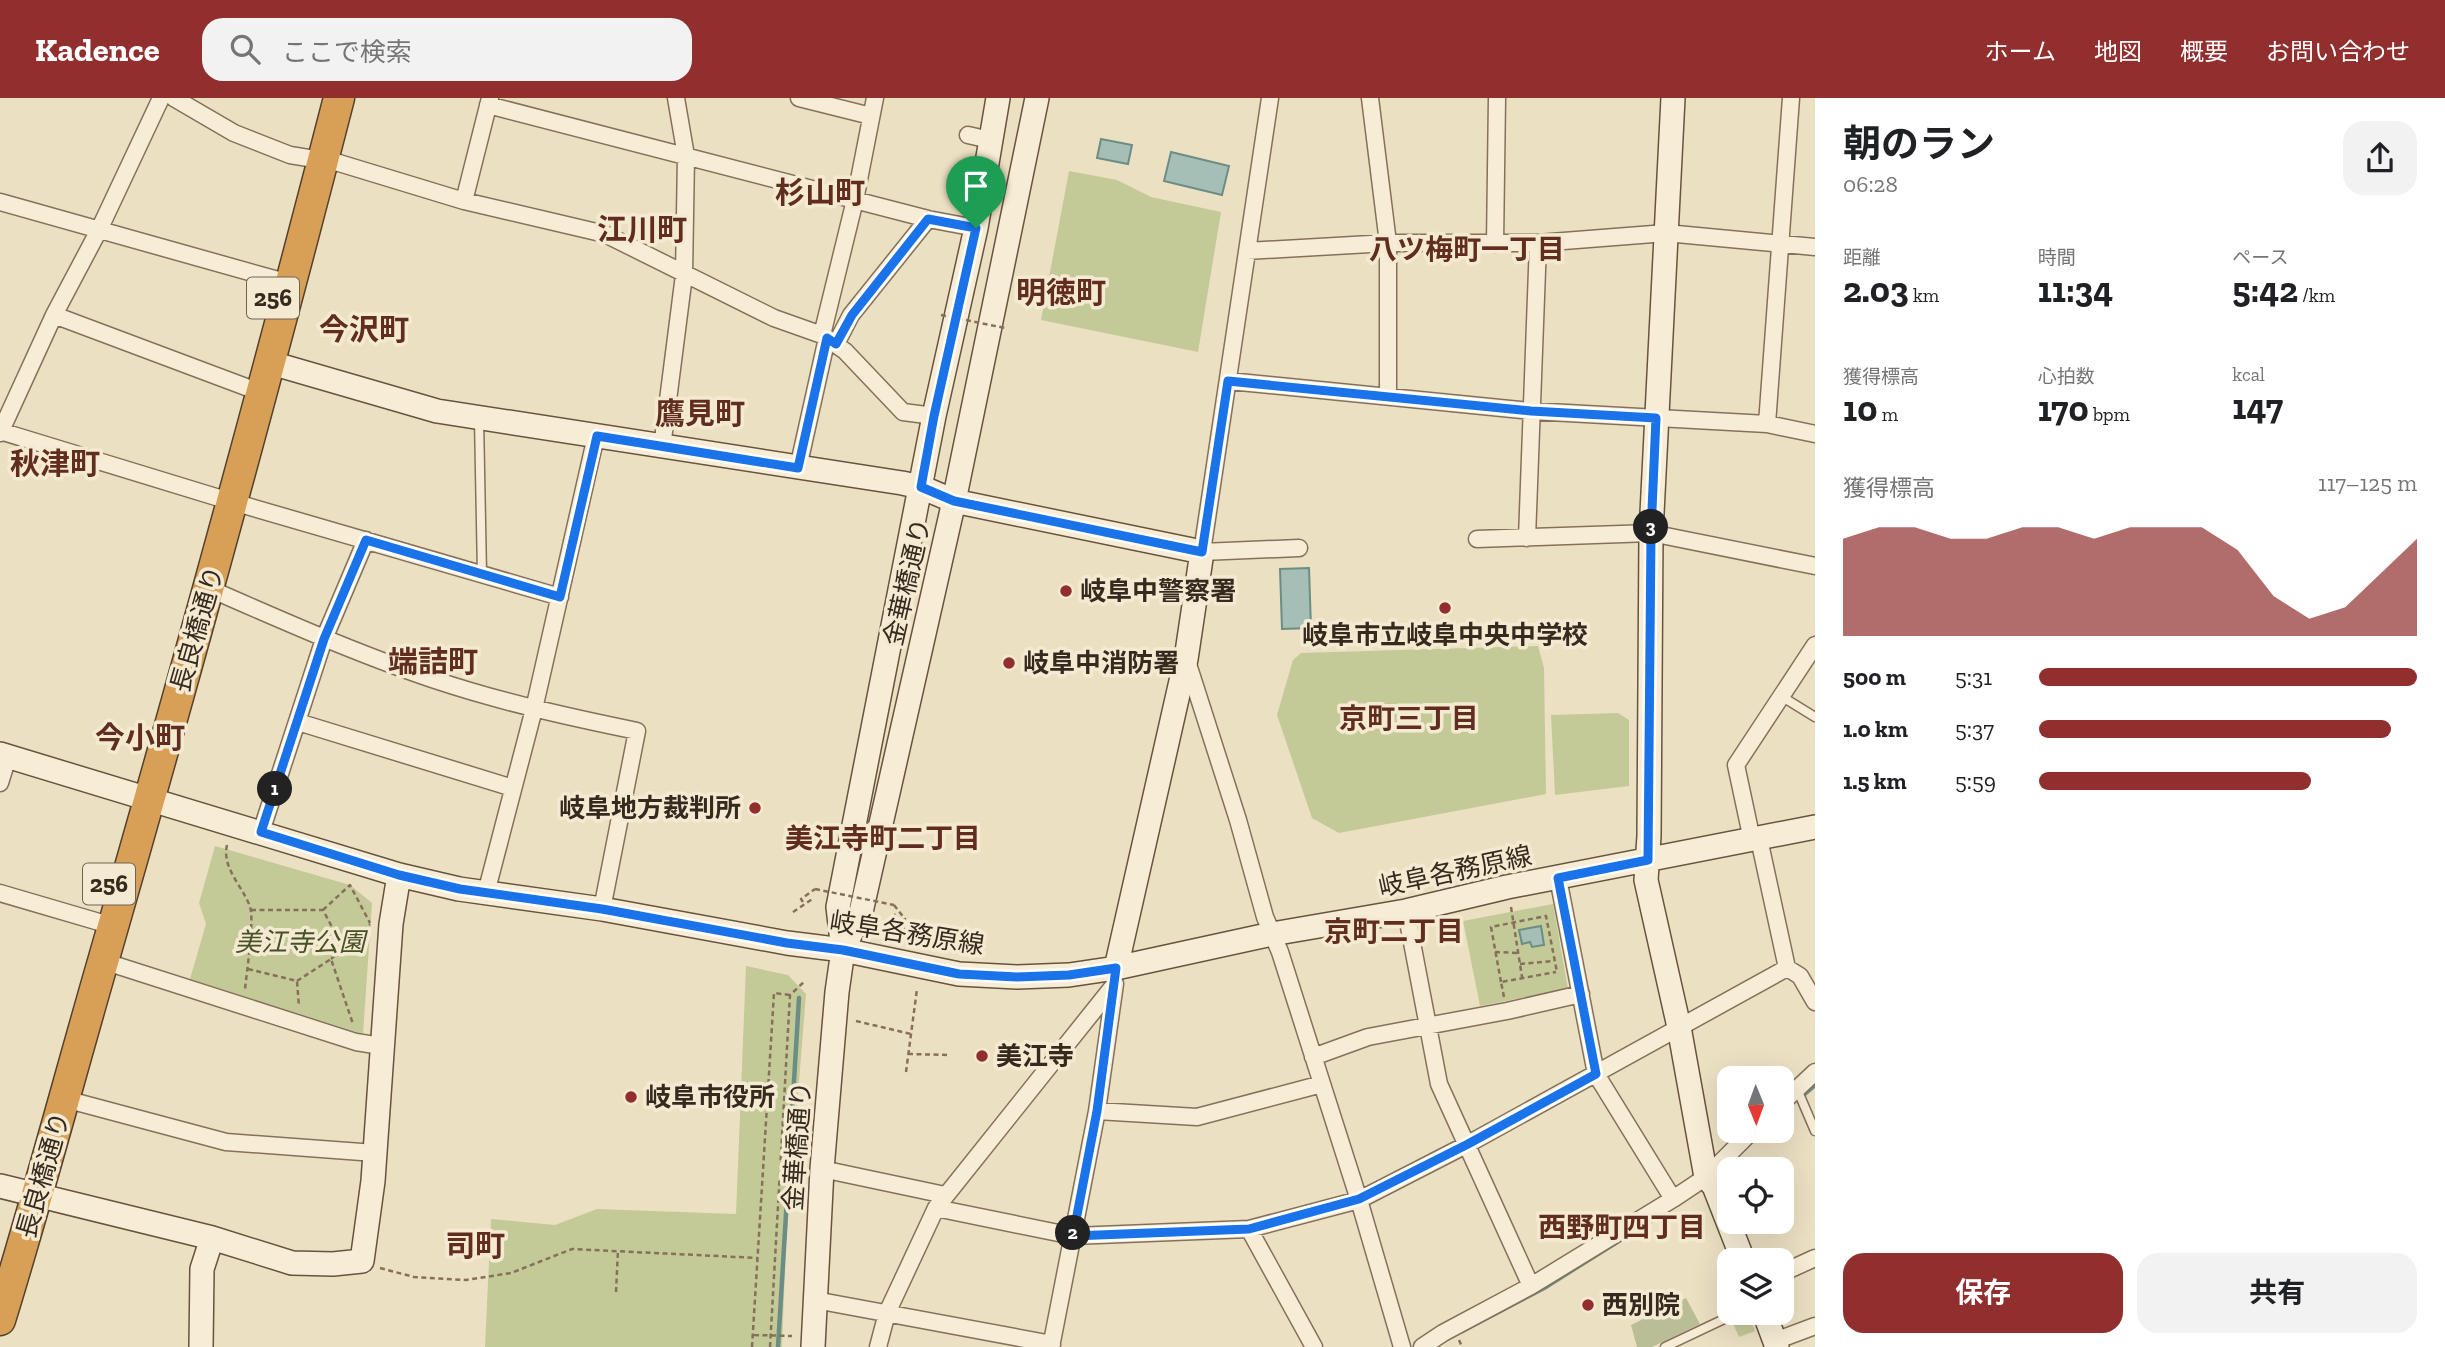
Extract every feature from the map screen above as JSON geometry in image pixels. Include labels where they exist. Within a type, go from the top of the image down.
[{"type":"highway","name":"長良橋通り","points":[[0,1320],[20,1192],[65,1099],[103,961],[142,798],[225,499],[268,362],[318,159],[327,98]]},
{"type":"highway","name":"長良橋通り","points":[[0,1270],[20,1192],[57,1080],[99,922],[142,798],[208,588],[246,387],[278,279],[340,98]]},
{"type":"street","points":[[161,98],[99,230],[54,315],[0,432],[560,597]]},
{"type":"street","points":[[174,98],[234,133],[289,155],[318,159],[464,201],[605,234],[774,318],[829,339],[903,412],[934,416]]},
{"type":"street","points":[[662,447],[684,275],[686,156],[676,98]]},
{"type":"street","points":[[799,98],[871,116]]},
{"type":"street","points":[[798,468],[829,339],[875,98]]},
{"type":"street","name":"金華橋通り","points":[[813,1347],[822,1170],[843,950],[838,907],[934,416],[976,228],[979,138],[998,98]]},
{"type":"street","name":"金華橋通り","points":[[843,950],[861,912],[954,501],[1037,98]]},
{"type":"street","points":[[815,1300],[1051,1345],[1097,1111],[1115,976],[1186,659],[1271,98]]},
{"type":"street","points":[[1370,98],[1388,243],[1388,396]]},
{"type":"street","points":[[1495,244],[1497,98]]},
{"type":"street","points":[[1673,98],[1651,533],[1646,880],[1679,1027],[1706,1177],[1714,1186],[1738,1248]]},
{"type":"street","points":[[1767,424],[1791,98]]},
{"type":"street","points":[[464,201],[489,101],[686,156],[928,219],[976,228]]},
{"type":"street","points":[[0,202],[278,279]]},
{"type":"street","points":[[829,339],[852,315],[928,219]]},
{"type":"street","points":[[1247,251],[1388,243],[1538,243],[1666,233],[1815,247]]},
{"type":"street","points":[[1527,538],[1538,243]]},
{"type":"street","points":[[54,315],[246,387]]},
{"type":"street","points":[[268,362],[436,411],[921,487],[954,501],[1202,552],[1299,548]]},
{"type":"street","points":[[1228,381],[1531,411],[1767,424],[1815,434]]},
{"type":"street","points":[[486,893],[534,709],[597,436]]},
{"type":"street","points":[[1477,539],[1651,533],[1815,566]]},
{"type":"street","points":[[261,832],[324,639],[366,540]]},
{"type":"street","points":[[208,588],[324,639],[436,680],[534,709],[637,731],[602,909]]},
{"type":"street","points":[[1815,645],[1736,765],[1793,972],[1815,1002]]},
{"type":"street","points":[[1186,659],[1238,820],[1265,917],[1359,1199],[1402,1347]]},
{"type":"street","points":[[298,722],[513,788]]},
{"type":"street","points":[[0,783],[4,756]]},
{"type":"street","name":"岐阜各務原線","points":[[4,756],[399,875],[486,893],[602,909],[843,950],[959,974],[1017,977],[1115,976],[1272,934],[1406,911],[1507,887],[1815,827]]},
{"type":"street","points":[[20,1192],[212,1238],[292,1263],[333,1264],[362,1261],[373,1181],[391,924],[399,875]]},
{"type":"street","points":[[1558,878],[1596,1074],[1673,1199]]},
{"type":"street","points":[[0,893],[99,922]]},
{"type":"street","points":[[1406,911],[1439,1084],[1531,1286]]},
{"type":"street","points":[[103,961],[356,1042],[382,1046]]},
{"type":"street","points":[[822,1170],[1073,1236],[1249,1229],[1359,1199],[1468,1144],[1679,1027],[1793,972],[1815,968]]},
{"type":"street","points":[[878,1347],[887,1313],[940,1201],[1115,976]]},
{"type":"street","points":[[1313,1057],[1368,1037],[1581,994]]},
{"type":"street","points":[[1796,1088],[1815,1072]]},
{"type":"street","points":[[1097,1111],[1198,1117],[1322,1084]]},
{"type":"street","points":[[65,1099],[226,1142],[374,1153]]},
{"type":"street","points":[[1422,1347],[1531,1286],[1673,1199],[1706,1177],[1740,1143]]},
{"type":"street","points":[[1249,1229],[1314,1347]]},
{"type":"street","points":[[201,1347],[202,1269],[212,1238]]},
{"type":"street","points":[[1794,1268],[1815,1258]]},
{"type":"street","points":[[1769,1325],[1776,1344],[1815,1326]]},
{"type":"lane","points":[[479,419],[482,574]]},
{"type":"lane","points":[[1781,696],[1815,717]]},
{"type":"lane","points":[[1796,1088],[1815,1131]]},
{"type":"lane","points":[[1665,1347],[1717,1322]]},
{"type":"path","points":[[941,315],[1004,328]]},
{"type":"path","points":[[228,845],[225,852],[234,880],[251,910],[248,969],[242,1006]]},
{"type":"path","points":[[248,969],[297,981],[331,959],[370,923],[350,884],[323,910],[251,910]]},
{"type":"path","points":[[804,904],[801,899],[815,889],[894,905],[905,919],[900,923]]},
{"type":"path","points":[[793,912],[814,898]]},
{"type":"path","points":[[1511,907],[1522,978]]},
{"type":"path","points":[[323,910],[346,944]]},
{"type":"path","points":[[894,914],[908,935]]},
{"type":"path","points":[[1501,982],[1557,972],[1546,916],[1491,927],[1495,952],[1501,982],[1507,1011]]},
{"type":"path","points":[[1495,952],[1519,953]]},
{"type":"path","points":[[331,959],[356,1032]]},
{"type":"path","points":[[1520,964],[1554,961]]},
{"type":"path","points":[[297,981],[300,1024]]},
{"type":"path","points":[[770,1347],[790,995],[805,981]]},
{"type":"path","points":[[906,1072],[917,989]]},
{"type":"path","points":[[752,1347],[774,993],[790,995]]},
{"type":"path","points":[[856,1021],[911,1034]]},
{"type":"path","points":[[908,1054],[949,1055]]},
{"type":"path","points":[[780,1156],[799,1157]]},
{"type":"path","points":[[362,1261],[414,1277],[466,1280],[511,1273],[572,1248],[758,1258]]},
{"type":"path","points":[[616,1292],[618,1250]]},
{"type":"path","points":[[753,1335],[792,1336]]},
{"type":"green space","points":[[1069,171],[1117,180],[1151,197],[1221,212],[1198,352],[1041,320]]},
{"type":"green space","points":[[1538,646],[1544,668],[1546,794],[1339,833],[1312,818],[1277,715],[1293,660],[1301,653]]},
{"type":"green space","points":[[1618,713],[1629,720],[1629,786],[1555,795],[1551,715]]},
{"type":"green space","name":"美江寺公園","points":[[215,846],[350,885],[372,903],[363,1034],[190,979],[206,924],[199,903]]},
{"type":"green space","points":[[1553,904],[1568,989],[1480,1006],[1463,921]]},
{"type":"green space","points":[[746,966],[788,975],[806,994],[786,1244],[782,1347],[485,1347],[491,1219],[555,1225],[597,1209],[736,1214]]},
{"type":"green space","points":[[1686,1298],[1700,1324],[1652,1347],[1637,1347],[1631,1325]]},
{"type":"green space","points":[[1734,1325],[1753,1325],[1755,1331],[1739,1337]]},
{"type":"water","points":[[1101,139],[1132,145],[1128,164],[1097,158]]},
{"type":"water","points":[[1171,152],[1229,166],[1222,195],[1164,181]]},
{"type":"water","points":[[1309,568],[1311,628],[1282,629],[1280,569]]},
{"type":"water","points":[[1541,926],[1544,945],[1532,947],[1530,942],[1522,944],[1519,930]]},
{"type":"waterway","points":[[778,1347],[799,998]]},
{"type":"waterway","points":[[1801,1097],[1815,1085]]},
{"type":"waterway","points":[[1462,1331],[1544,1288],[1633,1232]]},
{"type":"place","name":"岐阜中警察署","points":[[1066,591]]},
{"type":"place","name":"岐阜市立岐阜中央中学校","points":[[1445,608]]},
{"type":"place","name":"岐阜中消防署","points":[[1009,663]]},
{"type":"place","name":"岐阜地方裁判所","points":[[755,808]]},
{"type":"place","name":"美江寺","points":[[982,1056]]},
{"type":"place","name":"岐阜市役所","points":[[631,1097]]},
{"type":"place","name":"西別院","points":[[1588,1305]]},
{"type":"district","name":"杉山町","points":[[820,193]]},
{"type":"district","name":"江川町","points":[[642,230]]},
{"type":"district","name":"八ツ梅町一丁目","points":[[1467,249]]},
{"type":"district","name":"明徳町","points":[[1061,293]]},
{"type":"district","name":"今沢町","points":[[364,330]]},
{"type":"district","name":"鷹見町","points":[[700,414]]},
{"type":"district","name":"秋津町","points":[[55,464]]},
{"type":"district","name":"端詰町","points":[[433,662]]},
{"type":"district","name":"京町三丁目","points":[[1409,718]]},
{"type":"district","name":"今小町","points":[[140,738]]},
{"type":"district","name":"美江寺町二丁目","points":[[883,838]]},
{"type":"district","name":"京町二丁目","points":[[1394,931]]},
{"type":"district","name":"西野町四丁目","points":[[1622,1227]]},
{"type":"district","name":"司町","points":[[475,1246]]},
{"type":"route","points":[[928,219],[976,228],[921,487],[954,501],[1202,552],[1228,381],[1531,411],[1656,418],[1651,533],[1648,860],[1558,878],[1596,1074],[1468,1144],[1359,1199],[1249,1229],[1073,1236],[1097,1111],[1116,968],[1069,975],[1017,977],[959,974],[843,950],[787,943],[602,909],[460,889],[357,863],[261,832],[324,639],[366,540],[560,597],[597,436],[798,468],[827,338],[836,344],[852,315],[928,219]]}]
